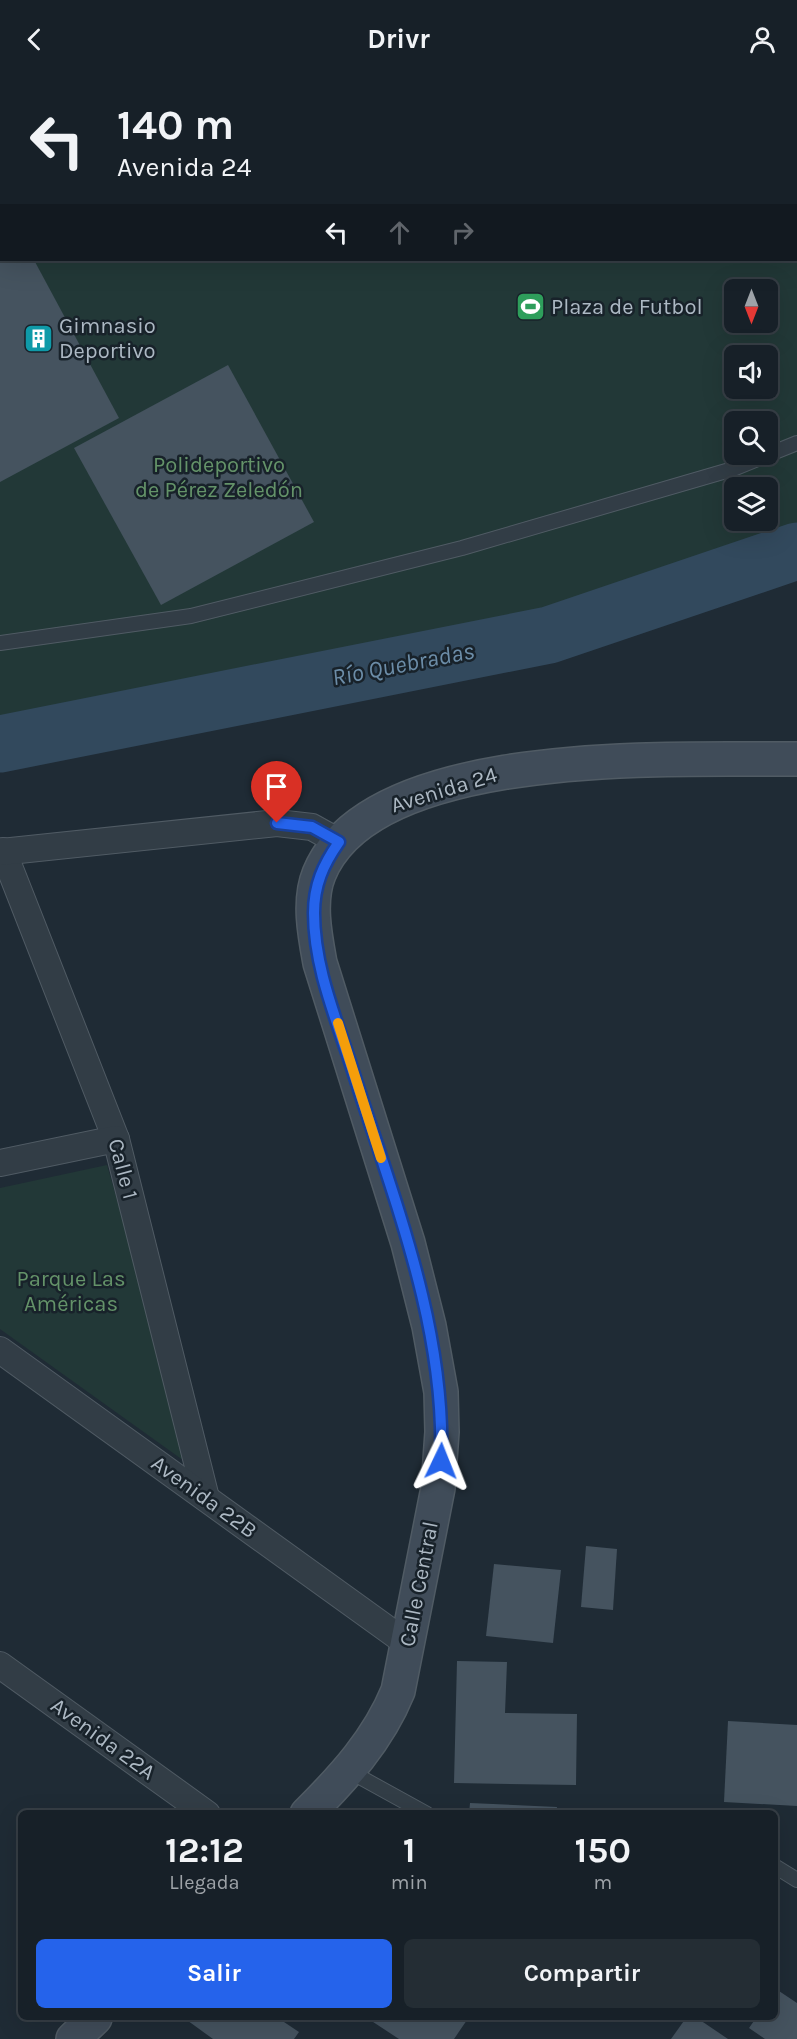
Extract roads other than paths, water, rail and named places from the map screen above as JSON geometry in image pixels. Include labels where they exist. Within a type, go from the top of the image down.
[{"type":"main road","name":"Avenida 24","points":[[339,842],[357,826],[381,810],[482,775],[549,766],[797,759]]},
{"type":"main road","name":"Calle Central","points":[[311,1810],[349,1771],[390,1711],[398,1691],[438,1488],[441,1452],[441,1392],[429,1326],[408,1243],[320,963],[314,913],[315,893],[318,875],[339,842]]},
{"type":"main road","points":[[74,2039],[93,2020]]},
{"type":"street","points":[[2,851],[277,823],[312,827],[339,842]]},
{"type":"street","name":"Calle 1","points":[[2,851],[116,1139],[206,1498]]},
{"type":"street","points":[[0,1163],[116,1139]]},
{"type":"street","name":"Avenida 22B","points":[[0,1350],[408,1644]]},
{"type":"street","name":"Avenida 22A","points":[[0,1665],[201,1810]]},
{"type":"lane","points":[[0,643],[191,616],[462,548],[733,469],[797,443]]},
{"type":"lane","points":[[349,1771],[420,1810]]},
{"type":"lane","points":[[778,1868],[797,1880]]},
{"type":"waterway","name":"Río Quebradas","points":[[0,744],[549,635],[797,551]]},
{"type":"place","name":"Plaza de Futbol","points":[[530,307]]},
{"type":"place","name":"Gimnasio Deportivo","points":[[38,339]]},
{"type":"park label","name":"Polideportivo de Pérez Zeledón","points":[[219,478]]},
{"type":"park label","name":"Parque Las Américas","points":[[71,1292]]}]
